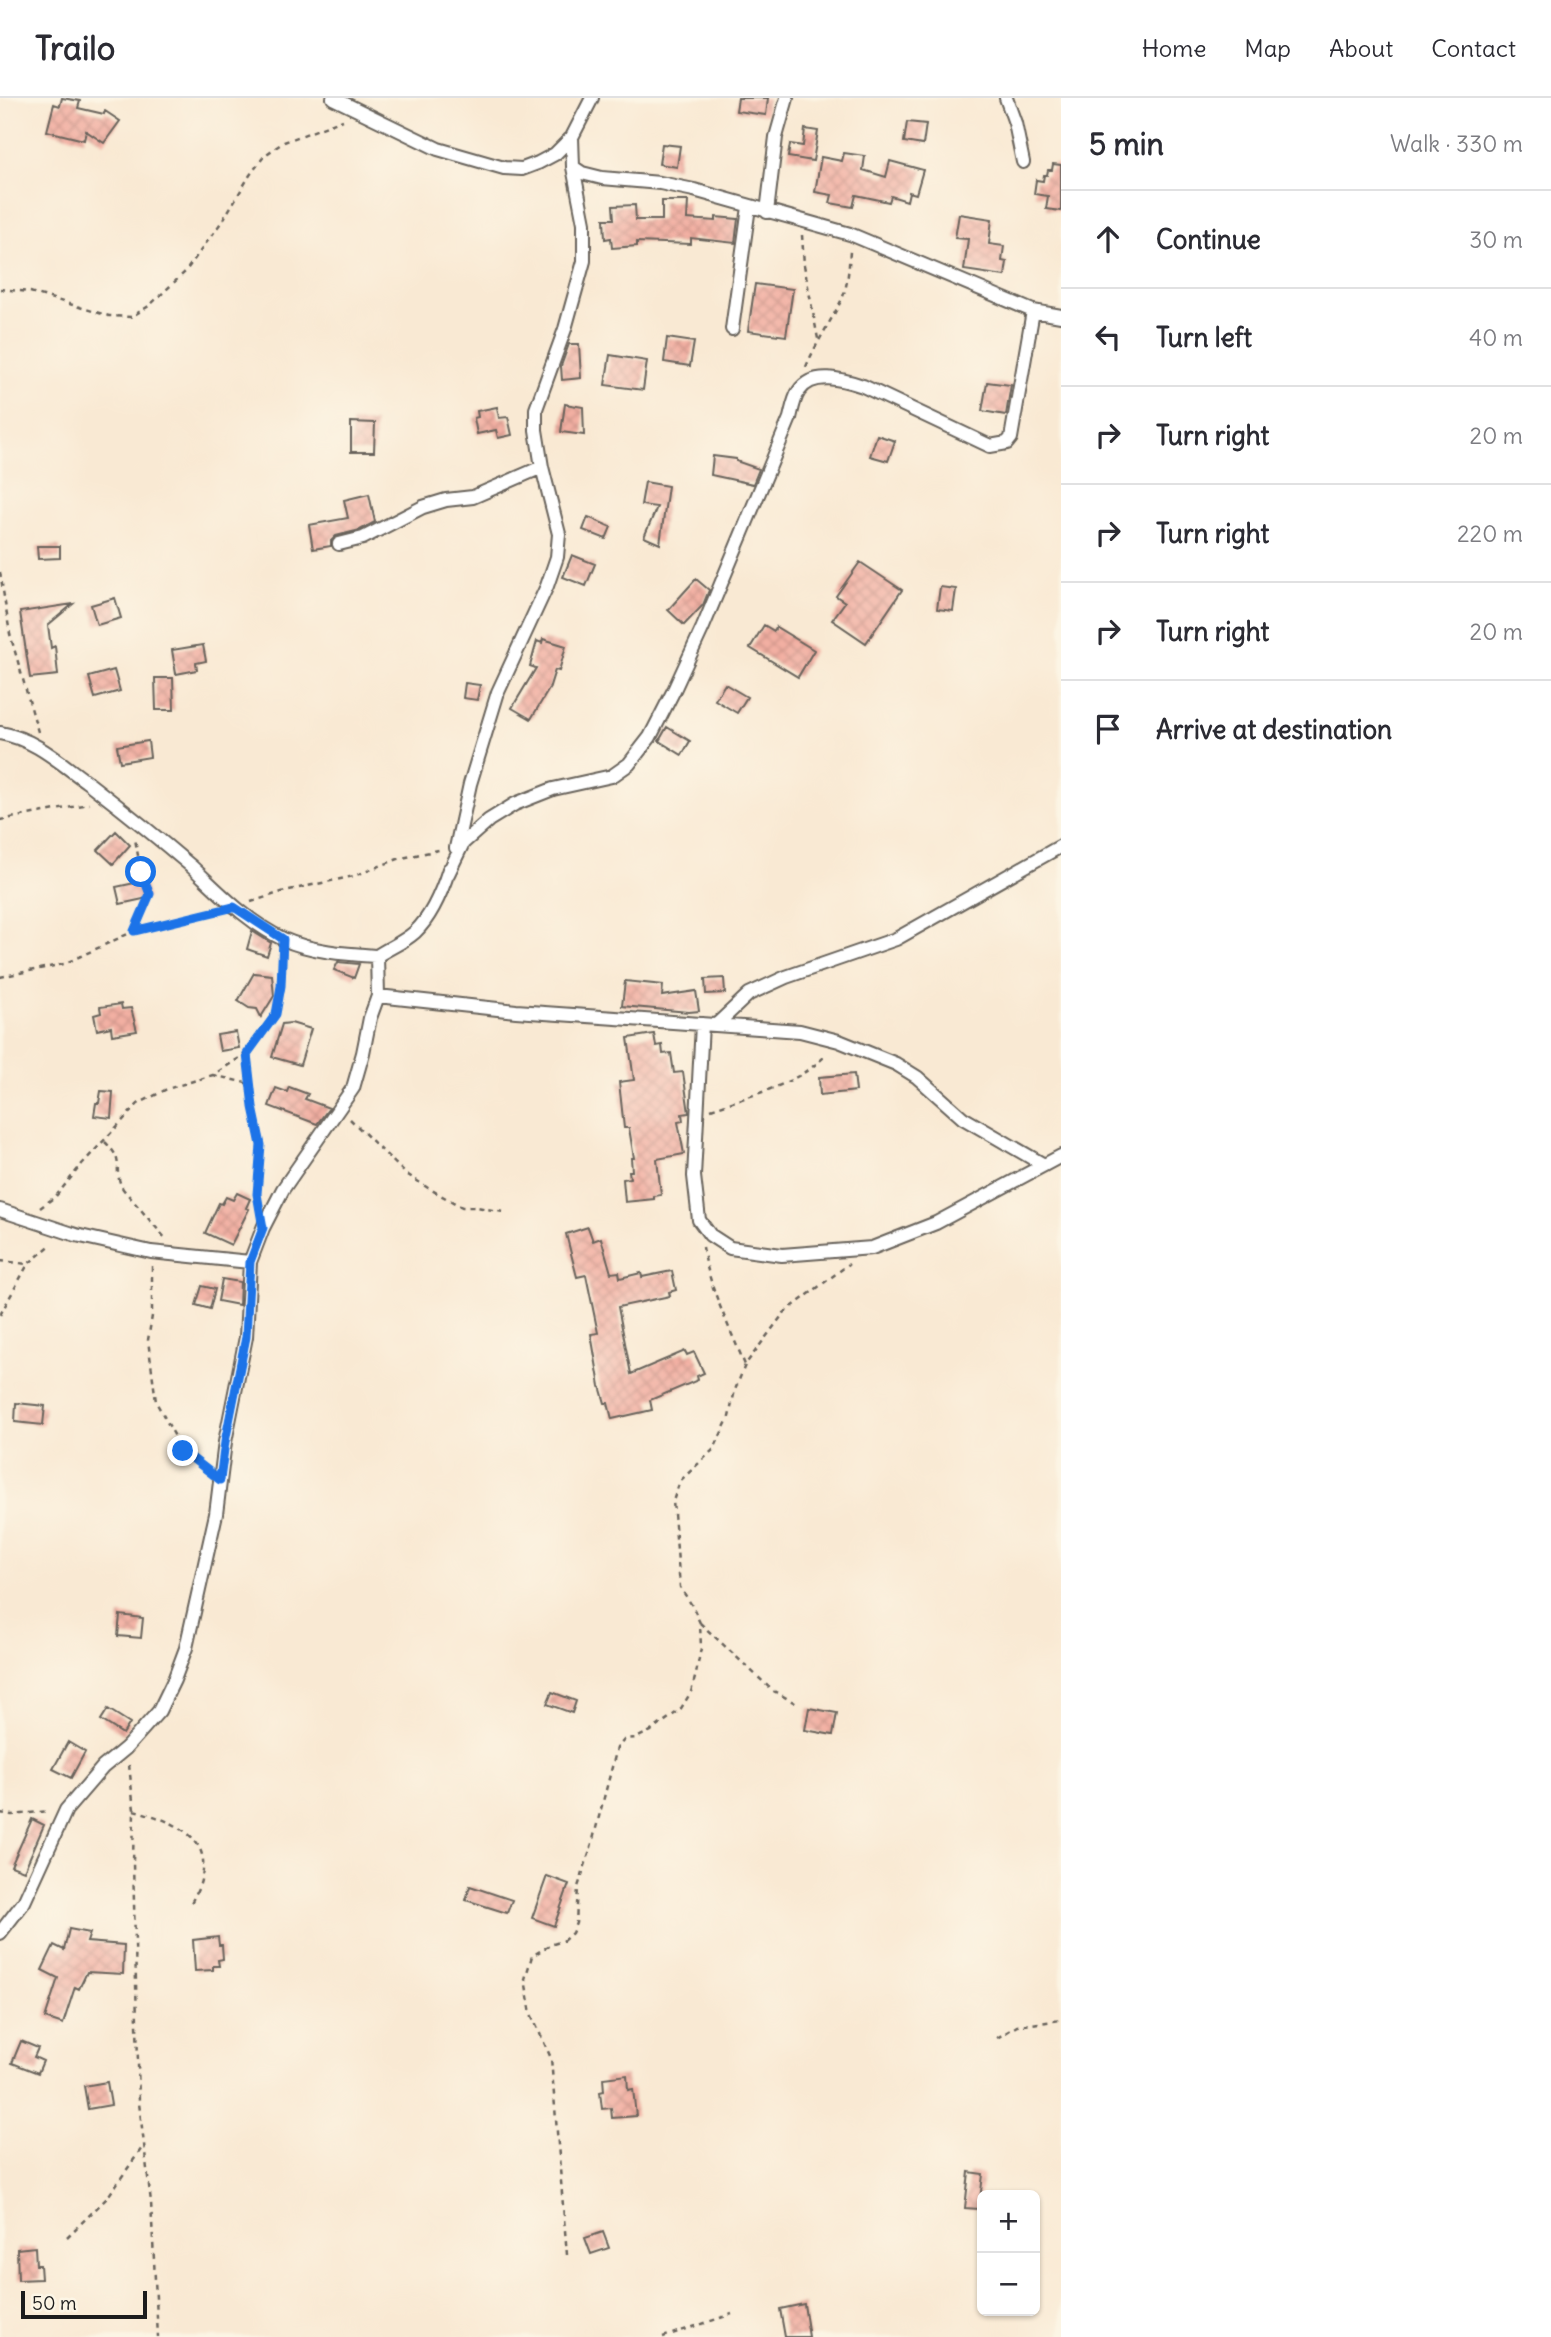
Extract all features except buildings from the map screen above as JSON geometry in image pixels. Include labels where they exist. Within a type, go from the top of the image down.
[{"type":"street","points":[[333,98],[438,149],[503,168],[522,169],[555,154],[572,137],[593,98]]},
{"type":"street","points":[[767,212],[776,137],[788,98]]},
{"type":"street","points":[[1006,98],[1015,122],[1023,162]]},
{"type":"street","points":[[448,874],[470,784],[498,692],[547,586],[557,557],[559,534],[542,467],[536,430],[536,409],[565,329],[584,261],[584,223],[573,167],[572,137]]},
{"type":"street","points":[[573,167],[582,173],[602,178],[660,183],[850,234],[1033,311],[1061,316]]},
{"type":"street","points":[[732,329],[749,207]]},
{"type":"street","points":[[0,733],[18,736],[42,748],[131,816],[234,907],[283,939],[339,953],[377,957],[419,928],[434,908],[463,843],[489,820],[515,804],[553,789],[612,776],[629,764],[650,737],[703,627],[790,418],[799,390],[819,379],[841,379],[863,386],[977,441],[990,446],[1007,443],[1033,311]]},
{"type":"street","points":[[340,544],[363,538],[423,507],[446,500],[473,497],[542,467]]},
{"type":"street","points":[[716,1025],[748,994],[895,939],[1061,846]]},
{"type":"street","points":[[0,1933],[24,1902],[66,1810],[103,1767],[126,1748],[159,1711],[174,1681],[186,1648],[207,1561],[225,1442],[246,1337],[250,1262],[263,1228],[283,1189],[353,1088],[378,996],[377,957]]},
{"type":"street","points":[[378,996],[516,1011],[800,1031],[839,1041],[896,1064],[917,1077],[962,1118],[1044,1165]]},
{"type":"street","points":[[702,1024],[694,1176],[699,1220],[710,1235],[730,1248],[782,1255],[872,1248],[936,1223],[1061,1156]]},
{"type":"street","points":[[0,1210],[68,1233],[151,1252],[250,1262]]},
{"type":"path","points":[[0,289],[30,292],[109,316],[131,317],[149,306],[185,272],[265,155],[284,142],[362,112]]},
{"type":"path","points":[[801,221],[804,265],[818,339]]},
{"type":"path","points":[[799,390],[818,339],[843,297],[849,271],[850,234]]},
{"type":"path","points":[[0,572],[10,634],[42,748]]},
{"type":"path","points":[[0,820],[110,800]]},
{"type":"path","points":[[131,816],[141,872],[150,894],[134,931]]},
{"type":"path","points":[[0,976],[64,964],[134,931],[234,907],[285,891],[354,876],[398,859],[457,846]]},
{"type":"path","points":[[26,1219],[56,1196],[138,1104],[167,1089],[213,1075],[247,1054],[276,1014],[281,986],[283,939]]},
{"type":"path","points":[[697,1113],[792,1080],[816,1065],[839,1041]]},
{"type":"path","points":[[247,1054],[261,1145],[257,1194],[263,1228]]},
{"type":"path","points":[[213,1075],[250,1084]]},
{"type":"path","points":[[340,1110],[405,1173],[428,1188],[462,1207],[503,1212]]},
{"type":"path","points":[[105,1141],[116,1152],[118,1180],[123,1189],[180,1255]]},
{"type":"path","points":[[699,1220],[706,1265],[745,1365]]},
{"type":"path","points":[[0,1315],[28,1264],[68,1233]]},
{"type":"path","points":[[151,1252],[152,1316],[148,1340],[156,1402],[183,1451],[220,1480]]},
{"type":"path","points":[[0,1261],[28,1264]]},
{"type":"path","points":[[567,2255],[551,2058],[531,2014],[525,1979],[532,1956],[563,1941],[572,1933],[576,1923],[578,1887],[617,1748],[625,1739],[636,1738],[651,1731],[680,1710],[691,1692],[701,1647],[700,1623],[680,1587],[673,1501],[680,1480],[714,1449],[729,1417],[735,1390],[745,1365],[784,1313],[850,1264]]},
{"type":"path","points":[[700,1623],[772,1690],[797,1704]]},
{"type":"path","points":[[126,1748],[134,1810],[139,2103],[151,2202],[158,2337]]},
{"type":"path","points":[[0,1813],[12,1815],[66,1810]]},
{"type":"path","points":[[134,1810],[164,1819],[195,1839],[202,1852],[204,1866],[201,1881],[190,1905]]},
{"type":"path","points":[[997,2038],[1017,2026],[1061,2020]]},
{"type":"path","points":[[66,2237],[107,2198],[144,2145]]},
{"type":"path","points":[[663,2337],[732,2314]]},
{"type":"route","points":[[141,872],[150,894],[134,931],[234,907],[283,939],[281,986],[276,1014],[247,1054],[253,1107],[261,1145],[257,1194],[263,1228],[250,1262],[246,1337],[220,1480],[183,1451]]}]
